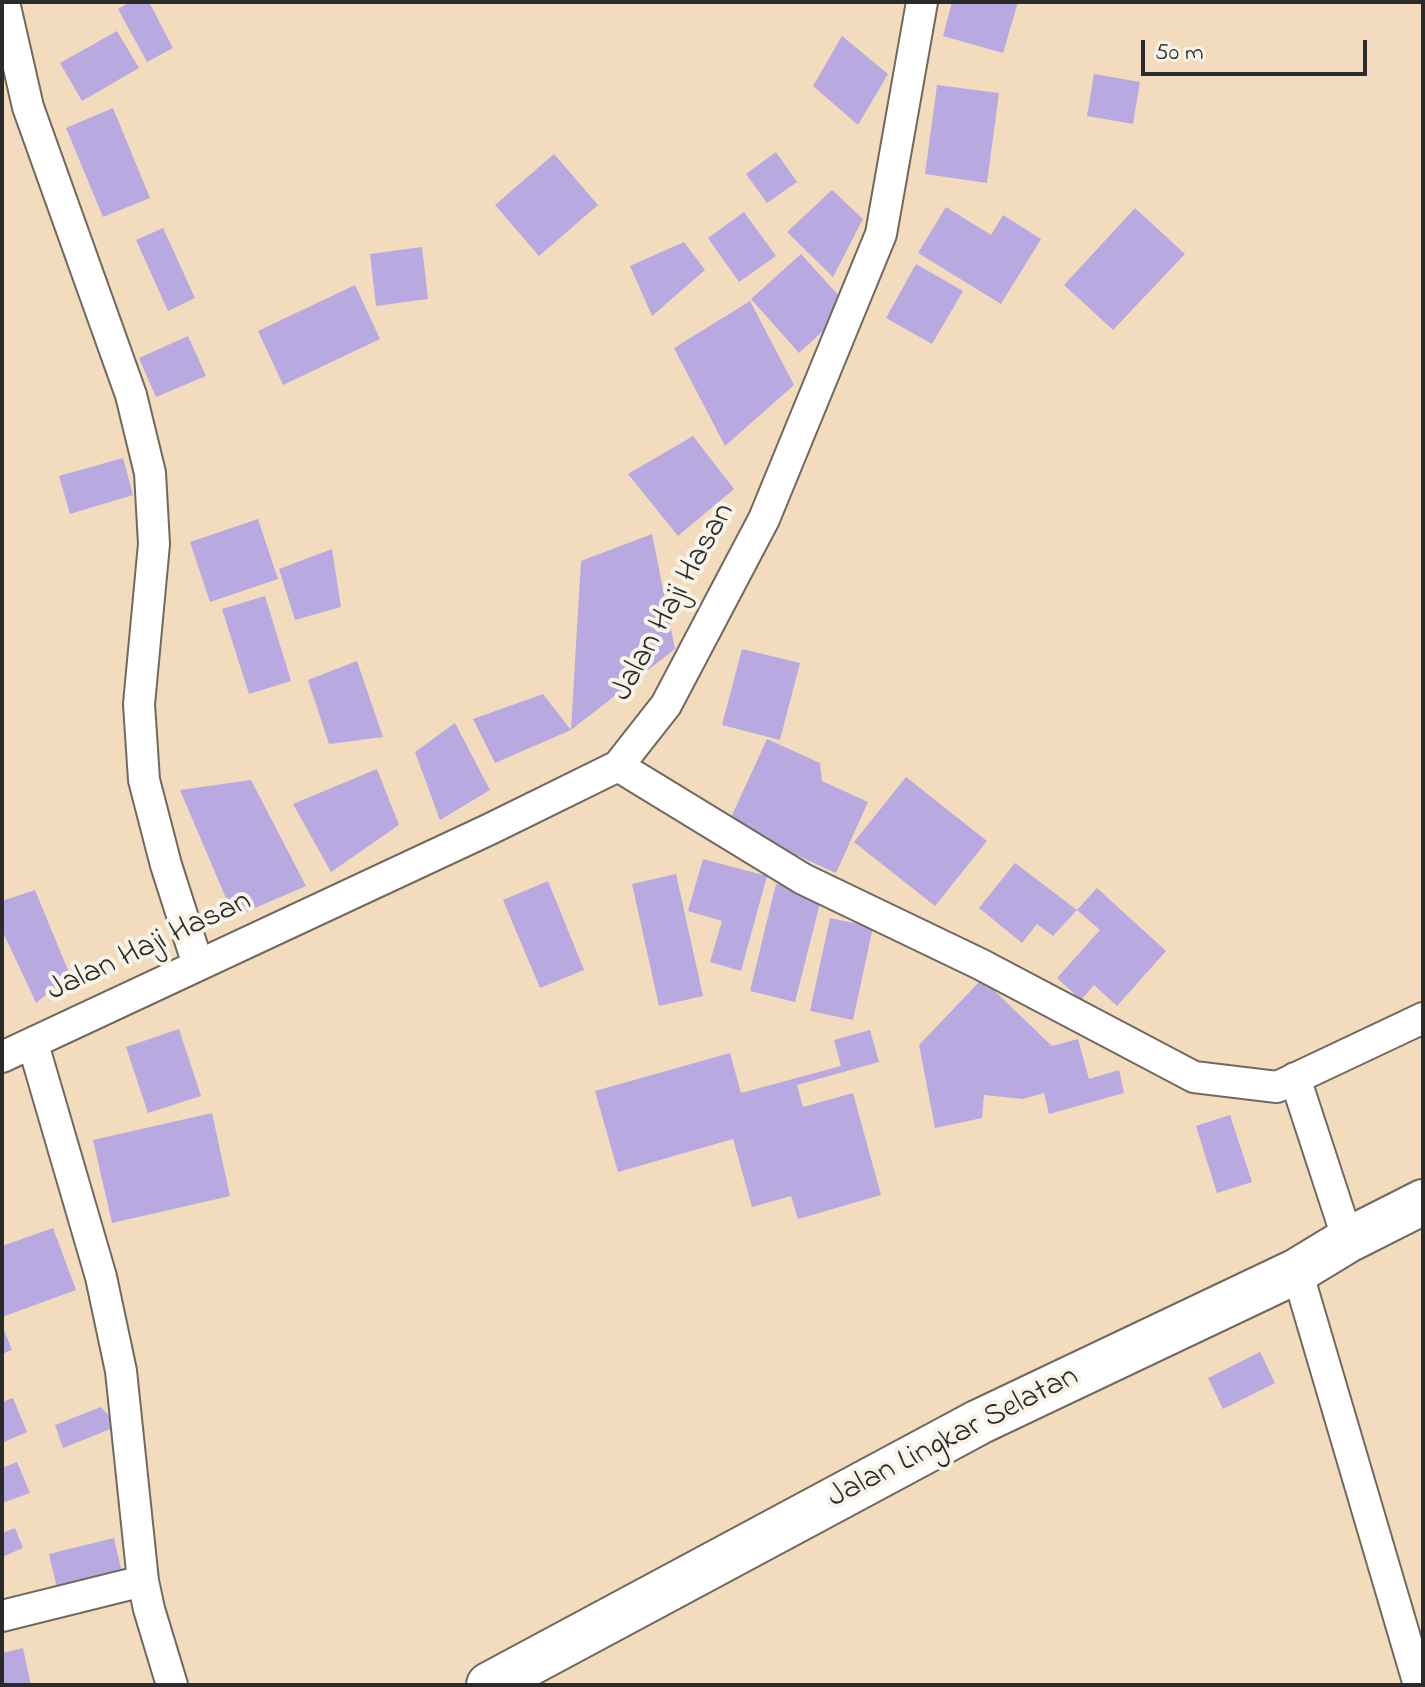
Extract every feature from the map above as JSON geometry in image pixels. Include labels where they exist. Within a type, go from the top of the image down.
[{"type":"street","points":[[4,2],[28,107],[131,395],[150,473],[154,544],[139,704],[144,780],[166,865],[198,965]]},
{"type":"street","name":"Jalan Haji Hasan","points":[[2,1057],[618,766],[666,705],[764,519],[881,234],[922,2]]},
{"type":"street","points":[[618,766],[803,879],[980,964],[1194,1077],[1277,1087],[1423,1018]]},
{"type":"street","points":[[33,1044],[101,1277],[121,1371],[143,1581],[172,1685]]},
{"type":"street","points":[[1295,1078],[1348,1240]]},
{"type":"street","name":"Jalan Lingkar Selatan","points":[[489,1685],[979,1422],[1297,1271],[1348,1240],[1423,1202]]},
{"type":"street","points":[[1297,1271],[1419,1685]]},
{"type":"street","points":[[2,1616],[143,1581]]},
{"type":"building","points":[[130,2],[149,2],[173,48],[147,62],[118,9]]},
{"type":"building","points":[[952,2],[1018,2],[1003,53],[943,36]]},
{"type":"building","points":[[117,31],[139,68],[82,101],[60,63]]},
{"type":"building","points":[[842,36],[888,74],[858,125],[813,86]]},
{"type":"building","points":[[1094,74],[1140,82],[1133,124],[1087,116]]},
{"type":"building","points":[[937,85],[999,93],[987,183],[925,174]]},
{"type":"building","points":[[113,108],[150,198],[103,217],[66,128]]},
{"type":"building","points":[[776,152],[797,182],[767,203],[746,174]]},
{"type":"building","points":[[554,154],[598,205],[539,256],[495,205]]},
{"type":"building","points":[[832,190],[863,219],[833,277],[787,232]]},
{"type":"building","points":[[946,207],[991,235],[1003,215],[1041,239],[1001,304],[918,253]]},
{"type":"building","points":[[1135,208],[1185,254],[1113,330],[1064,285]]},
{"type":"building","points":[[744,212],[776,256],[739,282],[708,238]]},
{"type":"building","points":[[163,228],[195,298],[168,311],[136,240]]},
{"type":"building","points":[[684,242],[705,270],[652,316],[630,266]]},
{"type":"building","points":[[422,247],[428,299],[376,306],[370,254]]},
{"type":"building","points":[[801,254],[849,307],[799,353],[751,299]]},
{"type":"building","points":[[916,264],[963,291],[932,344],[886,318]]},
{"type":"building","points":[[355,285],[380,339],[283,385],[258,331]]},
{"type":"building","points":[[750,301],[794,385],[725,446],[674,348]]},
{"type":"building","points":[[188,336],[206,376],[156,397],[139,358]]},
{"type":"building","points":[[693,436],[734,489],[678,536],[628,474]]},
{"type":"building","points":[[123,458],[133,495],[70,514],[59,476]]},
{"type":"building","points":[[258,519],[278,579],[210,602],[190,542]]},
{"type":"building","points":[[652,534],[675,649],[571,730],[581,561]]},
{"type":"building","points":[[332,549],[341,607],[295,620],[279,569]]},
{"type":"building","points":[[265,596],[291,681],[249,694],[222,609]]},
{"type":"building","points":[[742,649],[800,663],[780,740],[722,725]]},
{"type":"building","points":[[357,661],[383,737],[329,744],[308,680]]},
{"type":"building","points":[[543,694],[571,730],[495,763],[473,719]]},
{"type":"building","points":[[455,723],[490,790],[440,820],[415,752]]},
{"type":"building","points":[[767,739],[820,763],[822,781],[868,802],[836,873],[728,824]]},
{"type":"building","points":[[377,769],[399,825],[331,872],[293,804]]},
{"type":"building","points":[[906,777],[987,841],[935,906],[854,842]]},
{"type":"building","points":[[251,780],[306,886],[234,917],[180,790]]},
{"type":"building","points":[[703,859],[767,876],[741,971],[710,962],[722,921],[688,911]]},
{"type":"building","points":[[1015,863],[1077,910],[1053,936],[1037,924],[1022,943],[979,908]]},
{"type":"building","points":[[676,874],[703,996],[659,1006],[632,884]]},
{"type":"building","points":[[548,881],[584,970],[540,988],[503,900]]},
{"type":"building","points":[[776,884],[822,895],[795,1002],[750,991]]},
{"type":"building","points":[[1097,888],[1166,951],[1117,1006],[1094,985],[1081,1000],[1057,978],[1100,930],[1077,910]]},
{"type":"building","points":[[35,890],[70,975],[36,1003],[2,930],[2,901]]},
{"type":"building","points":[[830,918],[873,927],[853,1020],[810,1011]]},
{"type":"building","points":[[982,979],[1052,1046],[1078,1039],[1089,1079],[1119,1070],[1124,1093],[1049,1114],[1044,1093],[1023,1099],[984,1095],[982,1118],[935,1128],[919,1045]]},
{"type":"building","points":[[179,1029],[201,1096],[148,1113],[126,1047]]},
{"type":"building","points":[[870,1030],[879,1062],[797,1085],[803,1107],[853,1093],[881,1195],[798,1219],[791,1196],[752,1207],[733,1139],[618,1172],[595,1091],[730,1053],[741,1093],[841,1066],[834,1040]]},
{"type":"building","points":[[212,1113],[230,1196],[112,1223],[93,1140]]},
{"type":"building","points":[[1230,1115],[1252,1182],[1217,1193],[1196,1126]]},
{"type":"building","points":[[53,1228],[76,1290],[2,1317],[2,1246]]},
{"type":"building","points":[[2,1325],[12,1350],[2,1354]]},
{"type":"building","points":[[1260,1352],[1275,1383],[1223,1409],[1208,1378]]},
{"type":"building","points":[[13,1398],[27,1432],[2,1443],[2,1402]]},
{"type":"building","points":[[101,1407],[118,1426],[63,1448],[55,1425]]},
{"type":"building","points":[[17,1462],[30,1493],[2,1503],[2,1468]]},
{"type":"building","points":[[15,1528],[23,1548],[2,1557],[2,1533]]},
{"type":"building","points":[[114,1538],[123,1577],[58,1592],[49,1554]]},
{"type":"building","points":[[23,1648],[31,1685],[2,1685],[2,1653]]}]
